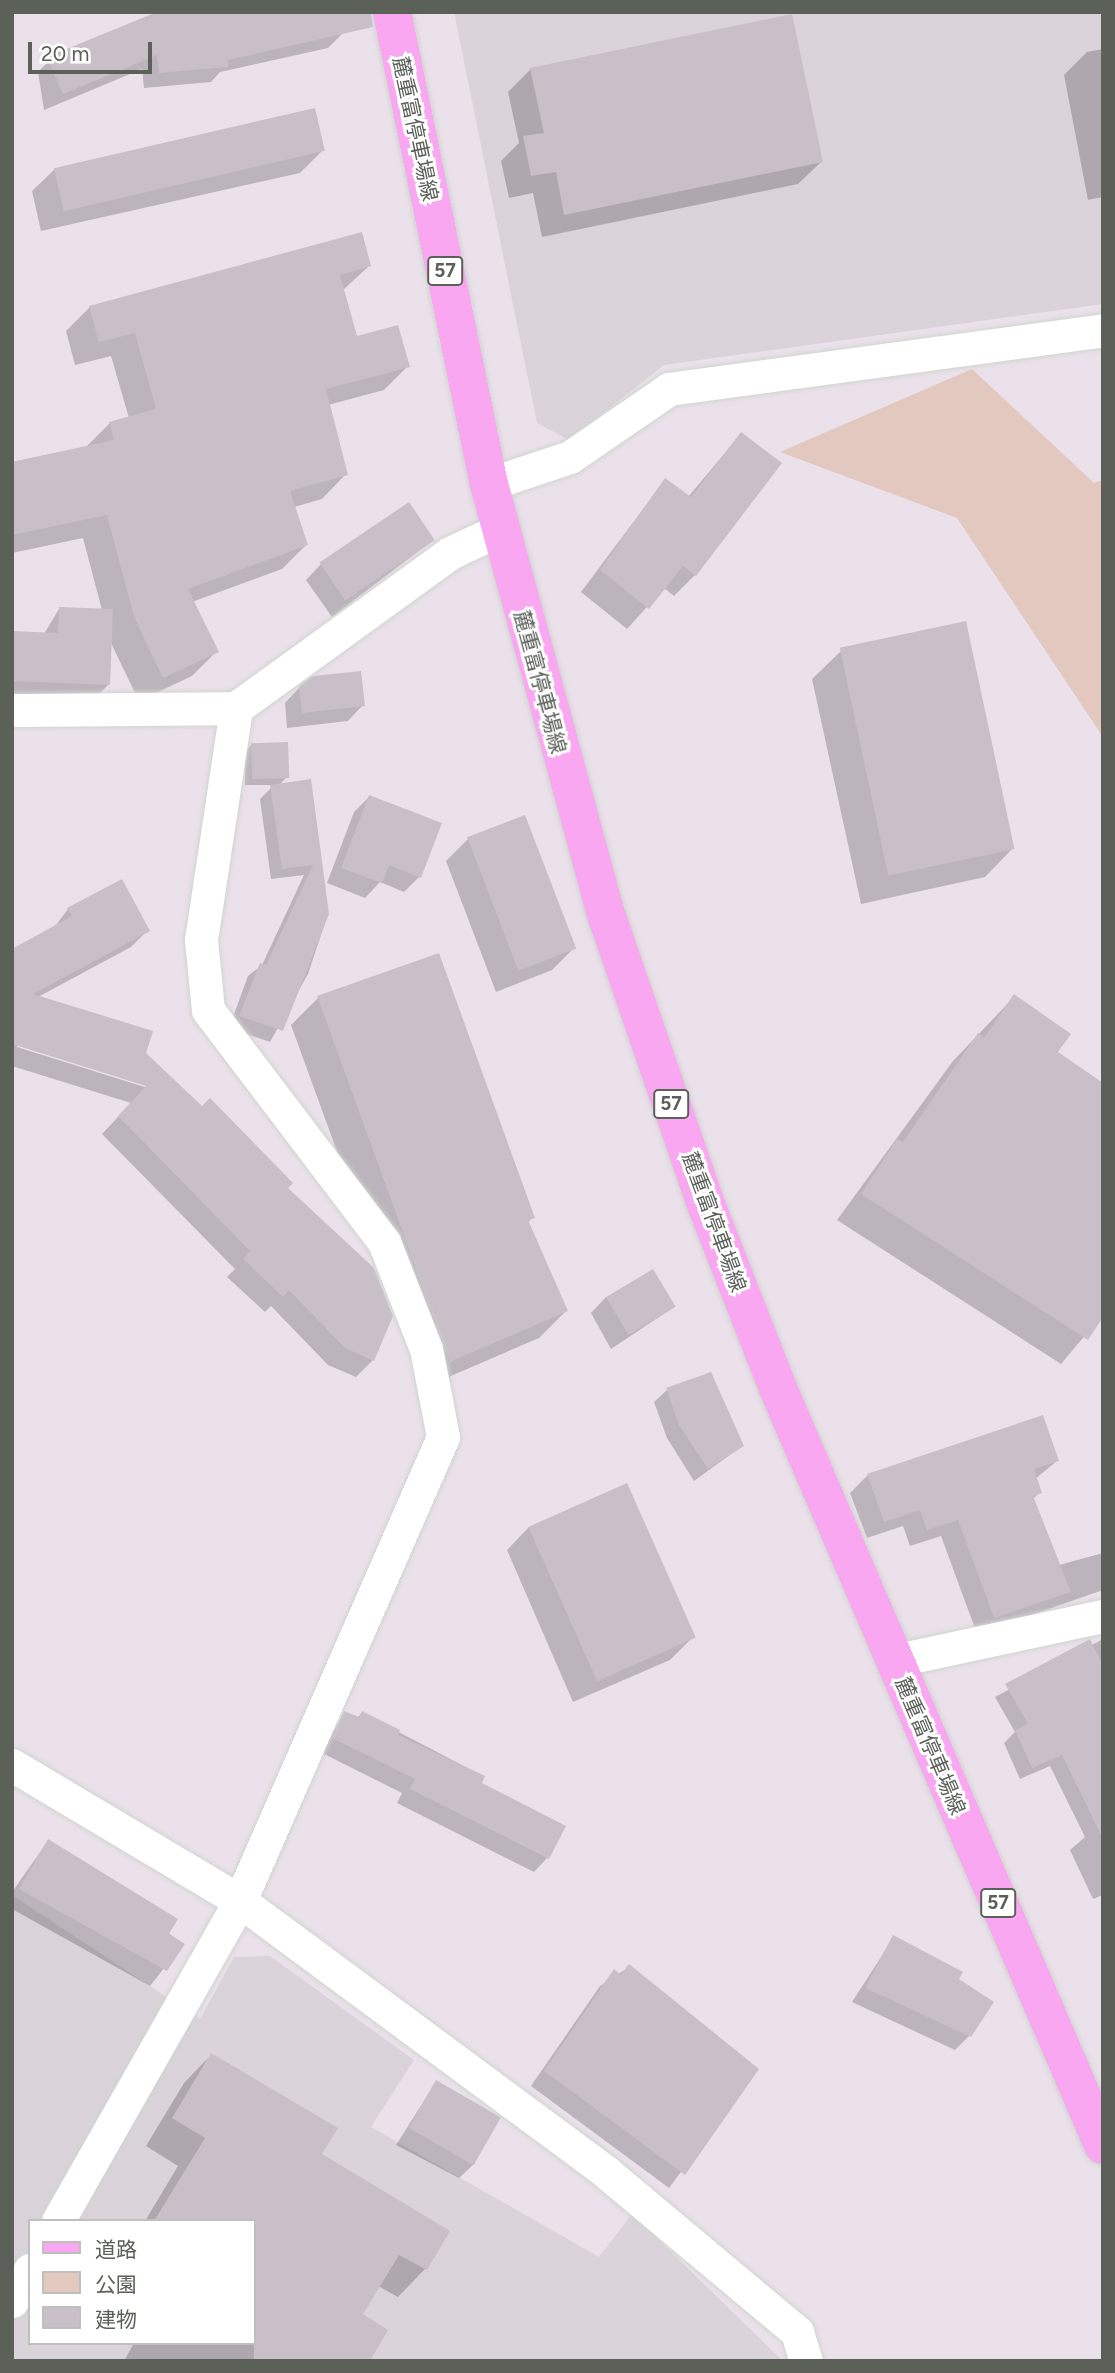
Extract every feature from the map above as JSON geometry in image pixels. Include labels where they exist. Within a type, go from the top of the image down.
[{"type":"main road","name":"麓重富停車場線","points":[[392,12],[489,484],[607,917],[707,1207],[893,1661],[1103,2145]]},
{"type":"street","points":[[489,484],[570,457],[669,389],[1103,330]]},
{"type":"street","points":[[12,710],[236,708],[450,553],[500,529]]},
{"type":"street","points":[[59,2219],[240,1901],[443,1437],[426,1349],[384,1242],[208,1010],[201,940],[236,708]]},
{"type":"street","points":[[893,1661],[1103,1616]]},
{"type":"street","points":[[12,1765],[240,1901],[607,2174],[797,2332],[806,2361]]},
{"type":"street","points":[[12,2301],[28,2273]]},
{"type":"shaded area","points":[[454,12],[1103,12],[1103,304],[664,365],[569,440],[537,423]]},
{"type":"shaded area","points":[[12,1895],[200,2019],[234,1957],[270,1956],[414,2060],[371,2127],[599,2257],[632,2214],[783,2361],[12,2361]]},
{"type":"green space","points":[[972,369],[1094,483],[1103,480],[1103,737],[957,518],[780,452]]},
{"type":"building","points":[[371,12],[373,27],[228,60],[228,67],[159,73],[157,55],[63,94],[47,57],[152,14]]},
{"type":"building","points":[[792,14],[823,162],[564,215],[556,172],[531,176],[523,136],[544,133],[530,68]]},
{"type":"building","points":[[315,108],[325,151],[64,211],[54,168]]},
{"type":"building","points":[[362,232],[371,266],[340,275],[357,336],[398,325],[410,367],[326,389],[348,475],[290,491],[308,545],[188,589],[219,652],[163,678],[134,617],[107,515],[12,535],[12,462],[114,440],[109,422],[156,409],[135,333],[99,342],[89,306]]},
{"type":"building","points":[[741,432],[782,463],[696,576],[683,566],[649,609],[600,570],[665,478],[691,497]]},
{"type":"building","points":[[409,502],[435,540],[345,601],[319,562]]},
{"type":"building","points":[[59,607],[113,609],[110,685],[12,681],[12,631],[58,633]]},
{"type":"building","points":[[966,621],[1014,849],[888,876],[840,648]]},
{"type":"building","points":[[361,671],[365,706],[302,713],[299,686],[313,676]]},
{"type":"building","points":[[288,742],[289,778],[252,779],[251,743]]},
{"type":"building","points":[[311,779],[329,914],[283,1031],[239,1016],[260,963],[266,965],[313,865],[282,869],[270,785]]},
{"type":"building","points":[[369,795],[442,823],[421,878],[389,865],[382,883],[341,868]]},
{"type":"building","points":[[525,815],[576,949],[518,971],[467,837]]},
{"type":"building","points":[[122,879],[150,931],[33,994],[153,1031],[146,1053],[202,1106],[210,1098],[293,1183],[288,1188],[374,1268],[393,1316],[374,1361],[345,1348],[289,1290],[283,1297],[243,1259],[250,1251],[118,1116],[146,1086],[12,1044],[12,949],[72,916],[67,908]]},
{"type":"building","points":[[439,953],[535,1218],[528,1220],[568,1311],[450,1362],[317,996]]},
{"type":"building","points":[[1014,994],[1071,1034],[1058,1052],[1103,1083],[1103,1317],[1088,1340],[861,1194],[897,1139],[903,1142],[978,1033],[984,1038]]},
{"type":"building","points":[[653,1269],[676,1307],[629,1335],[606,1297]]},
{"type":"building","points":[[711,1372],[744,1446],[708,1469],[679,1425],[666,1388]]},
{"type":"building","points":[[1043,1415],[1059,1461],[1034,1469],[1042,1493],[1033,1496],[1071,1592],[994,1618],[958,1520],[927,1530],[920,1510],[884,1522],[867,1474]]},
{"type":"building","points":[[627,1483],[696,1637],[597,1681],[528,1527]]},
{"type":"building","points":[[1090,1639],[1103,1666],[1103,1839],[1062,1755],[1032,1768],[1015,1730],[1028,1724],[1005,1684]]},
{"type":"building","points":[[344,1711],[359,1717],[362,1711],[400,1730],[398,1735],[485,1776],[482,1783],[566,1826],[549,1859],[410,1789],[415,1779],[332,1738]]},
{"type":"building","points":[[48,1839],[178,1919],[169,1934],[185,1944],[167,1971],[19,1889]]},
{"type":"building","points":[[893,1935],[963,1972],[959,1979],[994,2002],[971,2037],[865,1988]]},
{"type":"building","points":[[629,1964],[759,2069],[685,2175],[544,2071],[614,1969],[621,1975]]},
{"type":"building","points":[[211,2053],[338,2128],[322,2154],[450,2231],[427,2270],[399,2255],[363,2314],[388,2330],[370,2361],[254,2361],[256,2219],[155,2219],[205,2138],[172,2118]]},
{"type":"building","points":[[436,2080],[501,2118],[473,2165],[408,2128]]}]
